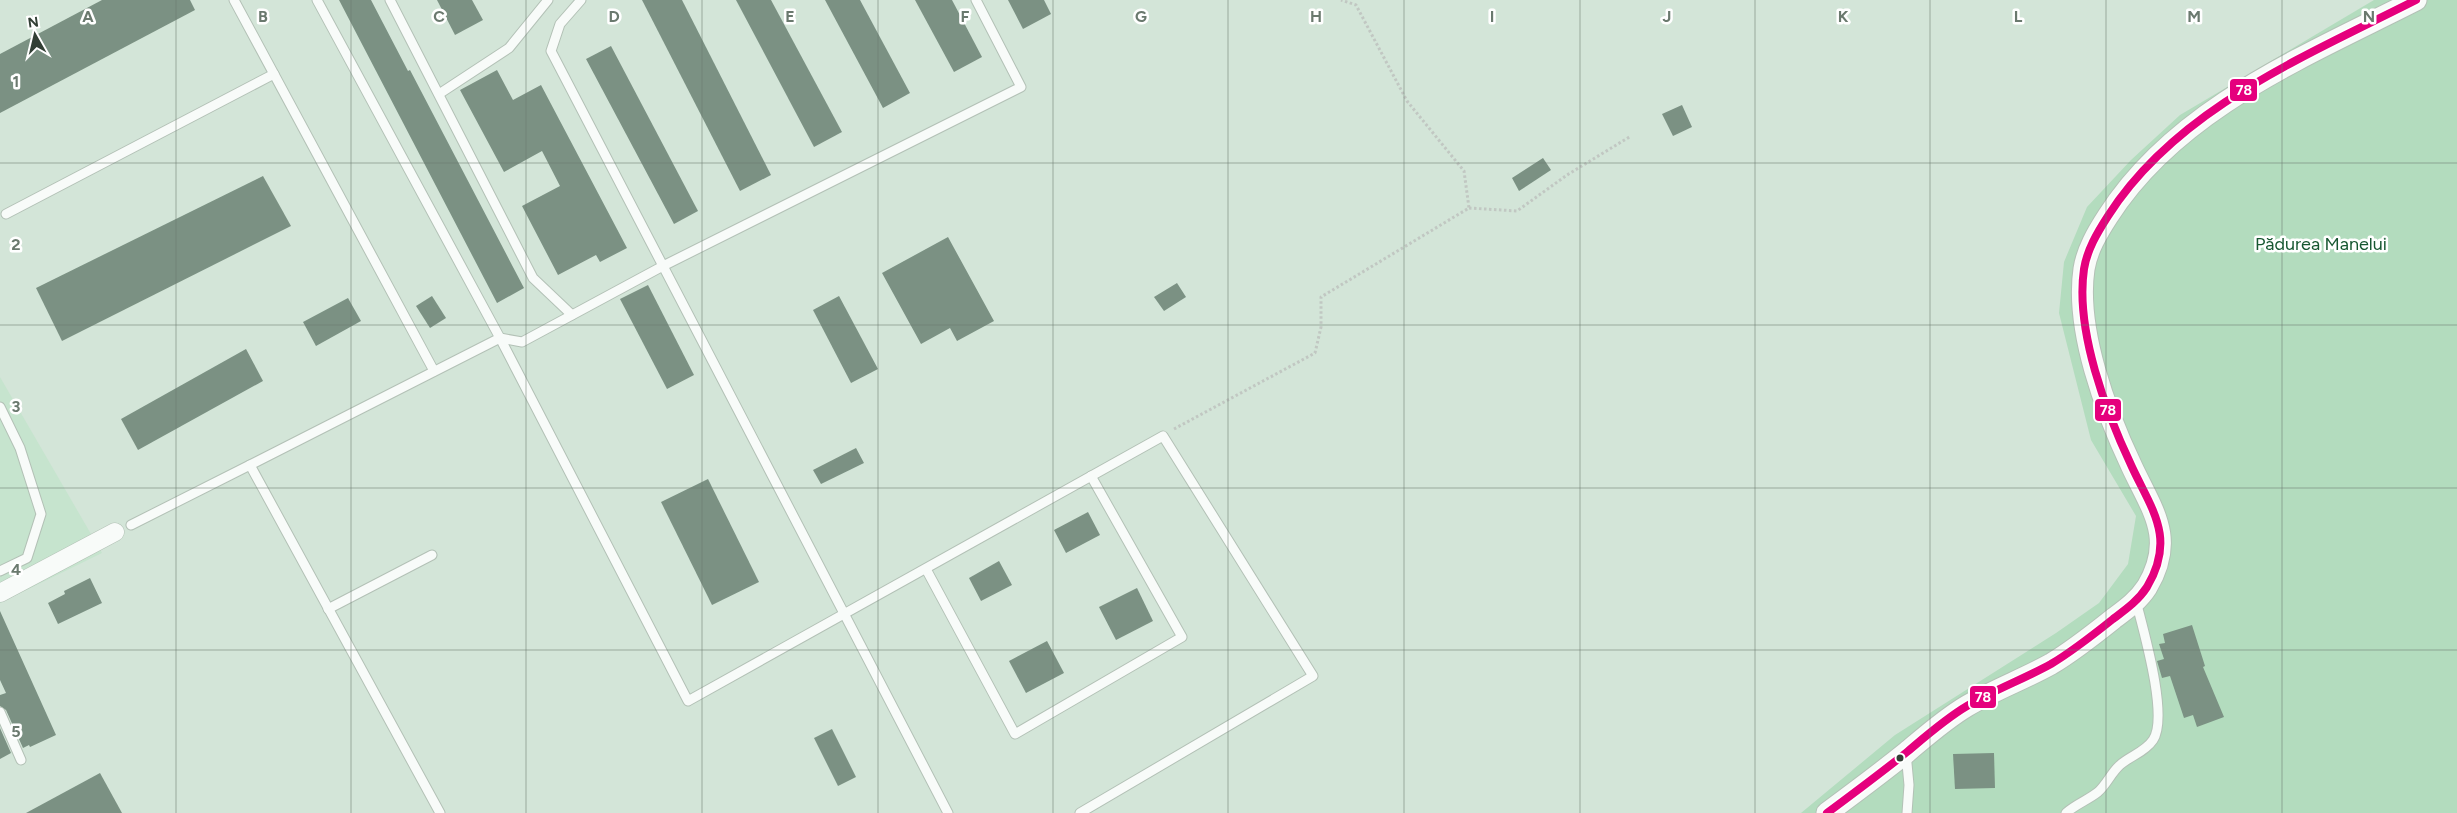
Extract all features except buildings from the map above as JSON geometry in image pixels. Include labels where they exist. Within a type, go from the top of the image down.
[{"type":"street","points":[[1827,813],[1906,753],[1940,724],[1969,705],[2052,663],[2073,650],[2136,601],[2147,587],[2156,566],[2159,549],[2159,529],[2151,501],[2133,470],[2118,437],[2091,354],[2083,320],[2082,296],[2088,251],[2125,190],[2164,149],[2178,138],[2212,112],[2274,72],[2416,0]]},
{"type":"street","points":[[0,593],[115,532]]},
{"type":"lane","points":[[234,0],[434,371]]},
{"type":"lane","points":[[317,0],[500,338],[688,701],[1163,436],[1312,676],[1080,813]]},
{"type":"lane","points":[[390,0],[533,278],[572,315]]},
{"type":"lane","points":[[439,94],[509,48],[548,0]]},
{"type":"lane","points":[[581,0],[560,24],[551,51],[948,813]]},
{"type":"lane","points":[[132,525],[500,338],[522,342],[663,266],[1021,87],[976,0]]},
{"type":"lane","points":[[6,214],[274,74]]},
{"type":"lane","points":[[0,407],[20,448],[41,514],[27,558],[0,571]]},
{"type":"lane","points":[[250,465],[440,813]]},
{"type":"lane","points":[[926,569],[1015,734],[1182,637],[1091,476]]},
{"type":"lane","points":[[328,609],[432,555]]},
{"type":"lane","points":[[2066,813],[2098,792],[2119,765],[2143,750],[2154,740],[2158,724],[2158,707],[2136,601]]},
{"type":"lane","points":[[0,712],[21,760]]},
{"type":"lane","points":[[1906,753],[1909,785],[1907,813]]},
{"type":"path","points":[[1341,0],[1356,5],[1407,101],[1464,172],[1470,208]]},
{"type":"path","points":[[1163,436],[1315,353],[1321,327],[1321,296],[1470,208],[1517,210],[1567,175],[1631,136]]},
{"type":"shaded area","points":[[0,377],[102,553],[0,603]]},
{"type":"green space","name":"Pădurea Manelui","points":[[2374,0],[2457,0],[2457,813],[1801,813],[1895,735],[2056,633],[2099,603],[2128,564],[2136,516],[2091,440],[2059,313],[2064,262],[2087,207],[2131,160],[2180,115]]},
{"type":"transit line","name":"78","points":[[1827,813],[1887,768],[1951,716],[1977,700],[2041,669],[2083,643],[2127,609],[2147,587],[2156,570],[2160,554],[2158,525],[2112,421],[2088,344],[2082,293],[2087,255],[2108,216],[2137,178],[2170,145],[2207,115],[2288,64],[2416,0]]}]
